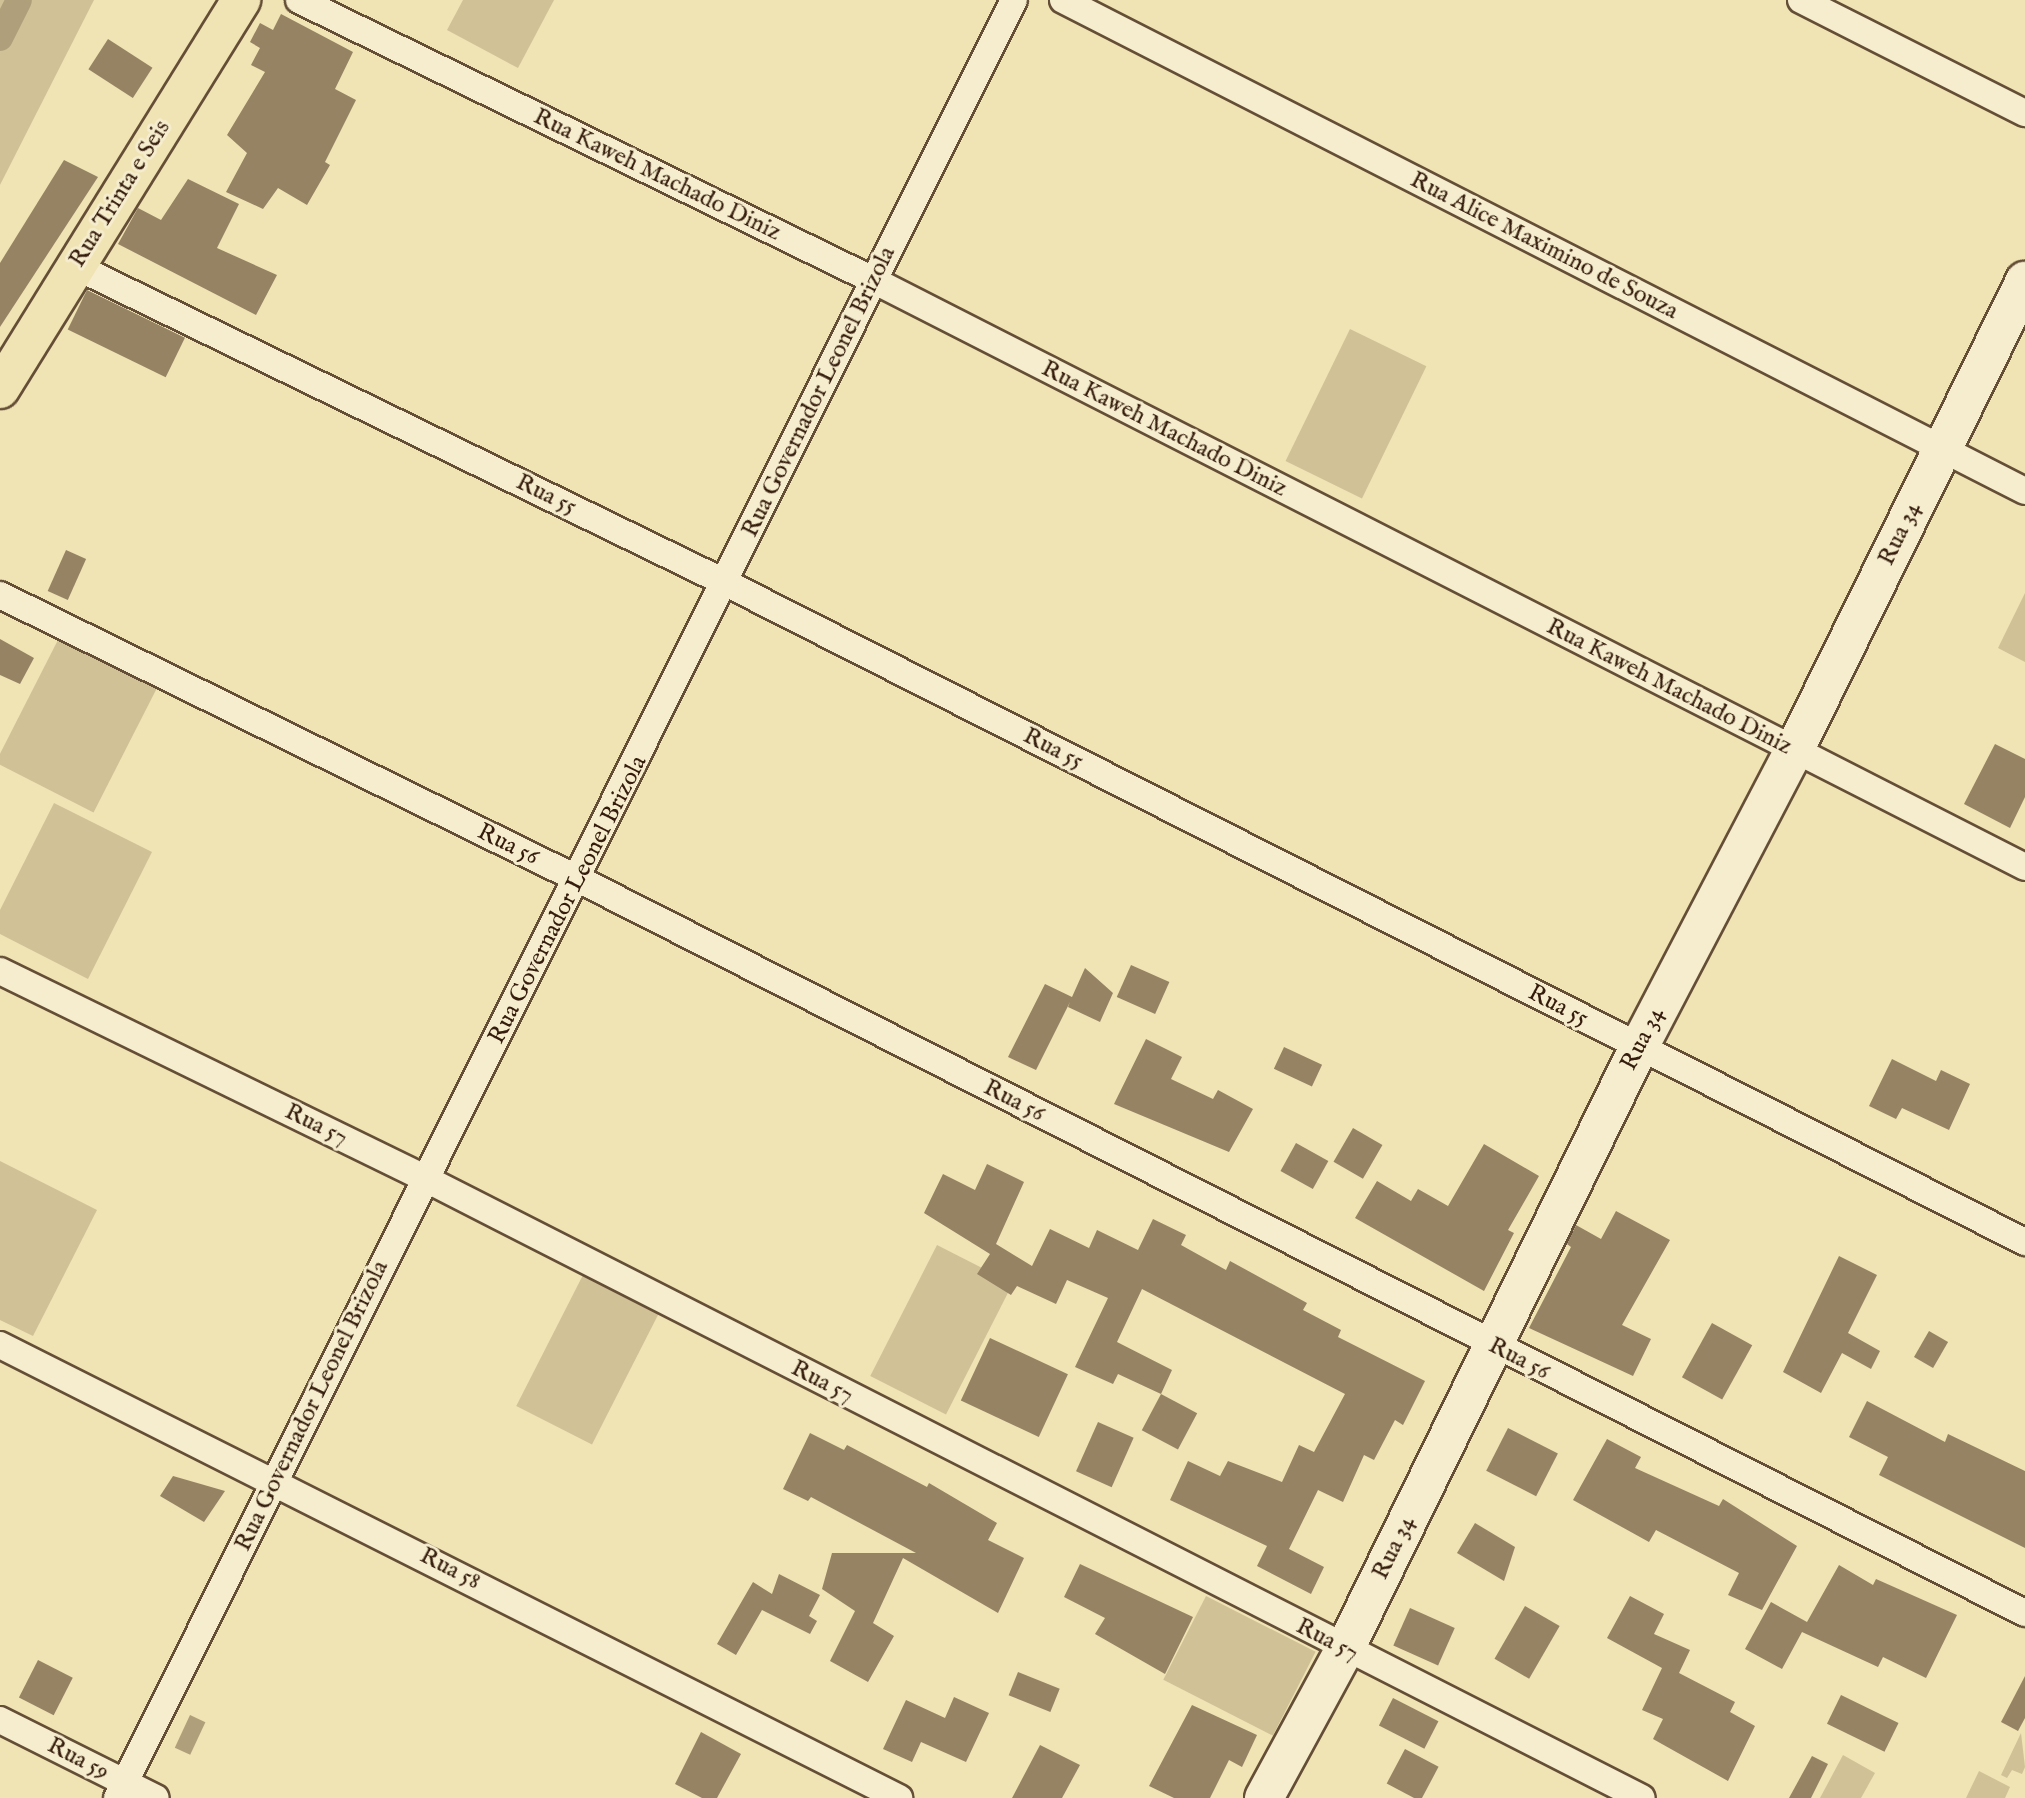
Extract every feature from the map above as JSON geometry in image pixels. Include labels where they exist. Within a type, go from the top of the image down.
[{"type":"main road","name":"Rua Trinta e Seis","points":[[0,390],[241,0]]},
{"type":"street","name":"Rua Kaweh Machado Diniz","points":[[299,0],[873,280],[2025,867]]},
{"type":"street","name":"Rua Governador Leonel Brizola","points":[[121,1790],[426,1178],[580,880],[873,280],[1014,0]]},
{"type":"street","name":"Rua Alice Maximino de Souza","points":[[1063,0],[2025,491]]},
{"type":"street","points":[[1801,0],[2025,113]]},
{"type":"street","name":"Rua 55","points":[[75,266],[726,583],[2025,1242]]},
{"type":"street","name":"Rua 34","points":[[1264,1798],[1345,1649],[1639,1047],[1794,751],[2025,281]]},
{"type":"street","name":"Rua 56","points":[[0,595],[580,880],[1494,1346],[2025,1613]]},
{"type":"street","name":"Rua 57","points":[[0,971],[426,1178],[1345,1649],[1642,1798]]},
{"type":"street","name":"Rua 58","points":[[0,1345],[275,1480],[899,1798]]},
{"type":"street","name":"Rua 59","points":[[0,1720],[121,1790],[156,1798]]},
{"type":"shaded area","points":[[0,0],[94,0],[0,185]]},
{"type":"shaded area","points":[[463,0],[554,0],[518,68],[447,30]]},
{"type":"shaded area","points":[[1350,329],[1426,366],[1362,498],[1286,461]]},
{"type":"shaded area","points":[[2025,593],[2025,662],[1998,648]]},
{"type":"shaded area","points":[[60,636],[158,686],[94,812],[0,765],[0,754]]},
{"type":"shaded area","points":[[54,803],[152,852],[88,979],[0,934],[0,910]]},
{"type":"shaded area","points":[[0,1161],[97,1210],[33,1336],[0,1320]]},
{"type":"shaded area","points":[[937,1245],[1013,1284],[946,1415],[870,1376]]},
{"type":"shaded area","points":[[583,1275],[659,1314],[592,1445],[516,1406]]},
{"type":"shaded area","points":[[1206,1596],[1316,1652],[1273,1736],[1163,1680]]},
{"type":"shaded area","points":[[190,1715],[205,1722],[190,1755],[175,1748]]},
{"type":"shaded area","points":[[2021,1733],[2025,1767],[2022,1774],[2012,1770],[2007,1778],[2001,1775]]},
{"type":"shaded area","points":[[1843,1755],[1875,1773],[1861,1798],[1820,1798]]},
{"type":"shaded area","points":[[1979,1771],[2010,1787],[2005,1798],[1966,1798]]},
{"type":"building","points":[[281,14],[353,52],[335,89],[356,100],[325,162],[330,165],[307,205],[278,188],[263,209],[226,192],[247,153],[227,135],[265,72],[251,65],[260,48],[250,42],[260,23],[273,30]]},
{"type":"building","points":[[108,39],[152,68],[133,98],[88,69]]},
{"type":"building","points":[[64,160],[98,177],[0,327],[0,263]]},
{"type":"building","points":[[188,179],[239,204],[217,248],[277,275],[256,315],[118,244],[138,208],[161,220]]},
{"type":"building","points":[[87,290],[185,338],[166,377],[68,330]]},
{"type":"building","points":[[66,550],[86,559],[68,600],[48,591]]},
{"type":"building","points":[[0,639],[34,658],[20,684],[0,675]]},
{"type":"building","points":[[1995,744],[2025,759],[2025,797],[2010,828],[1964,804]]},
{"type":"building","points":[[1131,965],[1169,982],[1155,1014],[1117,997]]},
{"type":"building","points":[[1085,968],[1113,993],[1100,1022],[1068,1007],[1070,1002],[1036,1070],[1008,1057],[1045,984],[1072,997]]},
{"type":"building","points":[[1146,1039],[1182,1057],[1171,1079],[1213,1099],[1218,1090],[1253,1109],[1229,1152],[1114,1104]]},
{"type":"building","points":[[1284,1047],[1322,1065],[1312,1087],[1274,1069]]},
{"type":"building","points":[[1892,1059],[1936,1081],[1941,1070],[1970,1084],[1949,1130],[1902,1108],[1896,1119],[1869,1106]]},
{"type":"building","points":[[1353,1128],[1382,1145],[1363,1179],[1334,1162]]},
{"type":"building","points":[[1296,1143],[1328,1161],[1313,1189],[1280,1171]]},
{"type":"building","points":[[1484,1144],[1539,1176],[1508,1230],[1514,1233],[1484,1291],[1355,1218],[1377,1181],[1411,1201],[1418,1189],[1448,1206]]},
{"type":"building","points":[[987,1164],[1024,1182],[996,1244],[1032,1266],[1050,1229],[1089,1248],[1097,1230],[1138,1250],[1153,1219],[1186,1235],[1181,1245],[1226,1270],[1230,1261],[1307,1303],[1303,1310],[1341,1330],[1338,1337],[1425,1381],[1403,1425],[1395,1420],[1374,1460],[1364,1455],[1343,1502],[1318,1490],[1289,1549],[1324,1567],[1311,1594],[1257,1566],[1267,1546],[1170,1500],[1188,1461],[1220,1476],[1228,1461],[1282,1482],[1299,1445],[1314,1452],[1345,1394],[1142,1289],[1117,1342],[1172,1370],[1161,1394],[1118,1374],[1113,1384],[1075,1367],[1108,1298],[1067,1280],[1056,1304],[1017,1286],[1011,1295],[977,1274],[990,1254],[924,1213],[943,1174],[975,1190]]},
{"type":"building","points":[[1616,1211],[1670,1240],[1622,1325],[1651,1339],[1633,1376],[1529,1328],[1571,1247],[1567,1244],[1576,1225],[1601,1239]]},
{"type":"building","points":[[1839,1256],[1877,1275],[1848,1333],[1880,1351],[1871,1369],[1842,1353],[1821,1393],[1783,1372]]},
{"type":"building","points":[[1712,1323],[1752,1345],[1722,1400],[1682,1377]]},
{"type":"building","points":[[1929,1331],[1948,1342],[1933,1368],[1914,1357]]},
{"type":"building","points":[[990,1338],[1068,1374],[1039,1437],[961,1401]]},
{"type":"building","points":[[1161,1394],[1197,1413],[1178,1449],[1142,1430]]},
{"type":"building","points":[[1867,1401],[1945,1442],[1948,1434],[2025,1471],[2025,1548],[1879,1475],[1888,1457],[1849,1437]]},
{"type":"building","points":[[1098,1422],[1134,1438],[1112,1487],[1076,1471]]},
{"type":"building","points":[[1508,1428],[1558,1453],[1536,1496],[1486,1471]]},
{"type":"building","points":[[810,1433],[844,1450],[847,1445],[927,1487],[929,1483],[997,1523],[988,1540],[1024,1558],[998,1613],[903,1558],[873,1623],[894,1636],[868,1682],[830,1661],[855,1611],[822,1589],[832,1553],[916,1553],[811,1497],[808,1501],[783,1489]]},
{"type":"building","points":[[1607,1439],[1641,1457],[1635,1468],[1719,1506],[1723,1499],[1797,1546],[1762,1610],[1728,1595],[1739,1573],[1656,1530],[1649,1542],[1573,1500]]},
{"type":"building","points":[[173,1476],[225,1491],[204,1522],[160,1496]]},
{"type":"building","points":[[1475,1523],[1515,1547],[1504,1581],[1457,1553]]},
{"type":"building","points":[[1080,1564],[1193,1617],[1165,1674],[1095,1634],[1105,1618],[1064,1597]]},
{"type":"building","points":[[1839,1565],[1873,1585],[1876,1579],[1957,1615],[1926,1678],[1883,1657],[1878,1667],[1802,1632],[1782,1669],[1745,1649],[1771,1602],[1807,1622]]},
{"type":"building","points":[[779,1574],[820,1595],[809,1616],[817,1621],[810,1634],[762,1610],[736,1655],[717,1644],[753,1582],[772,1594]]},
{"type":"building","points":[[1630,1596],[1664,1614],[1654,1634],[1690,1650],[1679,1673],[1735,1702],[1730,1712],[1755,1726],[1728,1781],[1653,1739],[1663,1719],[1642,1710],[1662,1668],[1607,1638]]},
{"type":"building","points":[[1525,1606],[1560,1626],[1529,1679],[1494,1659]]},
{"type":"building","points":[[1410,1608],[1455,1628],[1438,1665],[1393,1645]]},
{"type":"building","points":[[38,1660],[73,1678],[54,1715],[19,1697]]},
{"type":"building","points":[[1018,1672],[1060,1689],[1050,1712],[1009,1695]]},
{"type":"building","points":[[2025,1676],[2025,1718],[2018,1731],[2001,1722]]},
{"type":"building","points":[[1841,1695],[1899,1723],[1884,1752],[1827,1724]]},
{"type":"building","points":[[954,1697],[989,1713],[966,1762],[921,1742],[912,1762],[883,1749],[906,1700],[945,1718]]},
{"type":"building","points":[[1393,1698],[1438,1721],[1424,1749],[1379,1726]]},
{"type":"building","points":[[1192,1705],[1257,1735],[1242,1767],[1229,1760],[1210,1798],[1174,1798],[1149,1786]]},
{"type":"building","points":[[701,1732],[741,1754],[717,1798],[702,1798],[675,1784]]},
{"type":"building","points":[[1040,1745],[1080,1765],[1062,1798],[1012,1798]]},
{"type":"building","points":[[1405,1749],[1439,1767],[1422,1798],[1414,1798],[1387,1783]]},
{"type":"building","points":[[1812,1756],[1828,1764],[1811,1798],[1789,1798]]},
{"type":"waterway","points":[[0,38],[19,0]]}]
